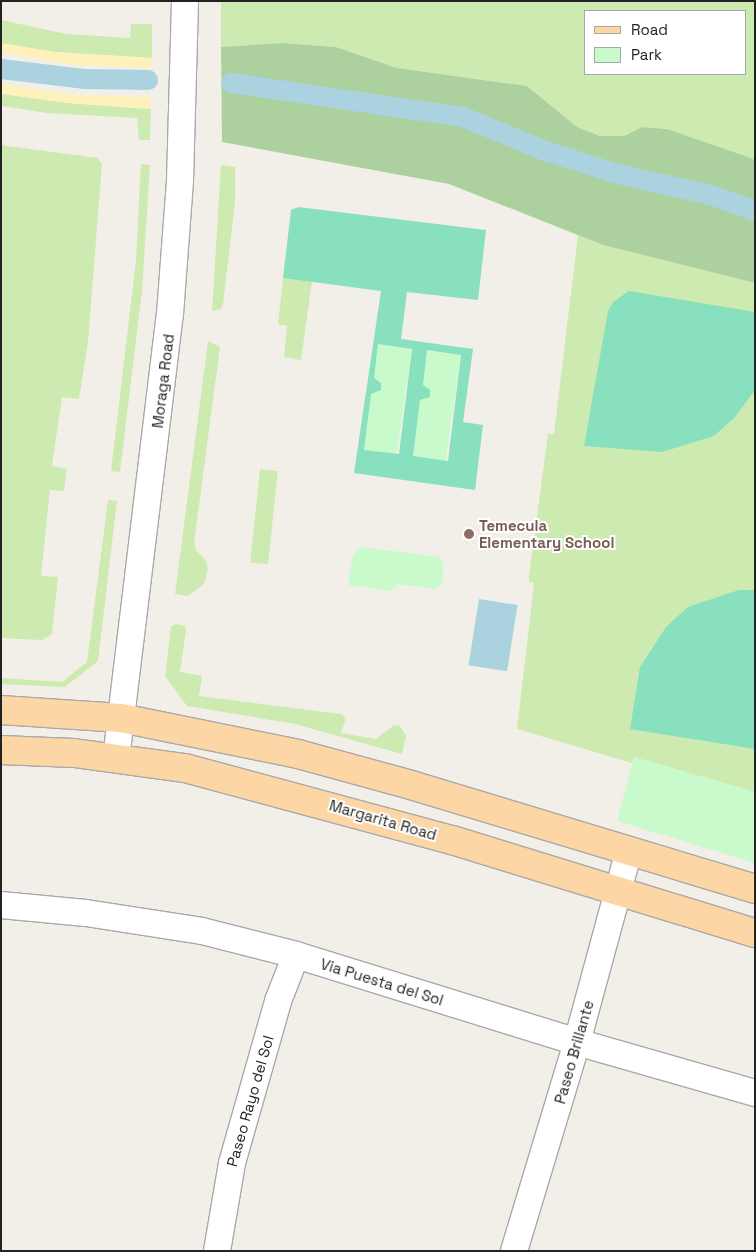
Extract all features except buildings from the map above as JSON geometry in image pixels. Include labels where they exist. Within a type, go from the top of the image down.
[{"type":"main road","points":[[1,710],[121,718],[298,754],[755,889]]},
{"type":"main road","name":"Margarita Road","points":[[1,750],[116,759],[185,768],[314,800],[755,933]]},
{"type":"street","name":"Moraga Road","points":[[116,759],[170,314],[180,181],[185,1]]},
{"type":"street","name":"Paseo Brillante","points":[[514,1251],[577,1042],[629,852]]},
{"type":"street","name":"Via Puesta del Sol","points":[[1,905],[86,913],[202,931],[296,955],[577,1042],[755,1093]]},
{"type":"street","name":"Paseo Rayo del Sol","points":[[217,1251],[232,1163],[278,1001],[296,955]]},
{"type":"green space","points":[[221,1],[755,1],[755,160],[667,129],[642,127],[624,136],[600,136],[577,127],[527,86],[397,68],[336,47],[282,43],[221,47]]},
{"type":"green space","points":[[1,20],[67,34],[130,38],[131,24],[152,24],[152,58],[55,52],[11,46],[1,43]]},
{"type":"green space","points":[[282,43],[336,47],[397,68],[527,86],[577,127],[600,136],[624,136],[642,127],[667,129],[755,160],[755,283],[603,245],[449,184],[222,142],[221,47]]},
{"type":"green space","points":[[1,94],[68,103],[151,109],[150,140],[139,140],[137,118],[47,113],[1,106]]},
{"type":"green space","points":[[1,145],[98,158],[102,164],[88,342],[79,399],[62,397],[52,466],[67,469],[64,491],[50,490],[41,576],[58,577],[52,634],[42,640],[1,638]]},
{"type":"green space","points":[[141,164],[150,165],[142,291],[120,472],[111,471],[136,260]]},
{"type":"green space","points":[[221,165],[235,167],[235,203],[223,304],[221,309],[212,311]]},
{"type":"green space","points":[[298,207],[486,230],[478,300],[407,292],[401,339],[473,349],[463,422],[483,425],[475,490],[354,473],[381,291],[283,278],[291,210]],"holes":[[[378,344],[412,349],[399,454],[364,450],[371,394],[381,390],[381,383],[374,378]],[[427,350],[461,355],[448,461],[413,456],[420,400],[430,397],[430,390],[423,385]]]},
{"type":"green space","points":[[578,235],[603,245],[755,283],[755,792],[634,757],[632,763],[517,729],[534,583],[529,581],[529,576],[548,434],[554,434]]},
{"type":"green space","points":[[283,278],[312,281],[301,360],[284,357],[287,326],[278,324]]},
{"type":"green space","points":[[629,291],[755,312],[755,390],[735,417],[714,436],[662,452],[584,446],[608,311],[613,302]]},
{"type":"green space","points":[[208,341],[220,347],[194,543],[196,550],[206,560],[208,570],[204,584],[188,596],[175,594]]},
{"type":"green space","points":[[378,344],[412,349],[397,455],[363,450]]},
{"type":"green space","points":[[427,350],[461,355],[446,461],[412,456]]},
{"type":"green space","points":[[260,469],[278,471],[268,564],[250,562]]},
{"type":"green space","points":[[108,500],[117,501],[98,661],[65,687],[1,684],[1,678],[62,682],[87,662]]},
{"type":"green space","points":[[361,547],[439,557],[444,564],[442,584],[435,589],[398,584],[391,591],[348,585],[353,555]]},
{"type":"green space","points":[[739,590],[755,590],[755,749],[630,729],[640,667],[666,627],[688,607]]},
{"type":"green space","points":[[176,624],[185,626],[186,630],[180,672],[202,676],[199,696],[341,714],[346,718],[341,733],[376,739],[394,725],[400,726],[406,736],[402,754],[295,724],[187,706],[165,676],[171,627]]},
{"type":"green space","points":[[634,757],[755,792],[755,863],[617,821]]},
{"type":"sand","points":[[1,43],[55,52],[152,58],[151,68],[75,65],[19,56],[1,52]]},
{"type":"sand","points":[[1,84],[75,95],[151,97],[151,109],[68,103],[1,94]]},
{"type":"water","points":[[479,599],[518,605],[507,671],[469,665]]},
{"type":"waterway","points":[[1,69],[85,79],[148,80]]},
{"type":"waterway","points":[[231,83],[463,117],[543,150],[614,173],[711,195],[755,211]]},
{"type":"place","name":"Temecula Elementary School","points":[[469,534]]}]
